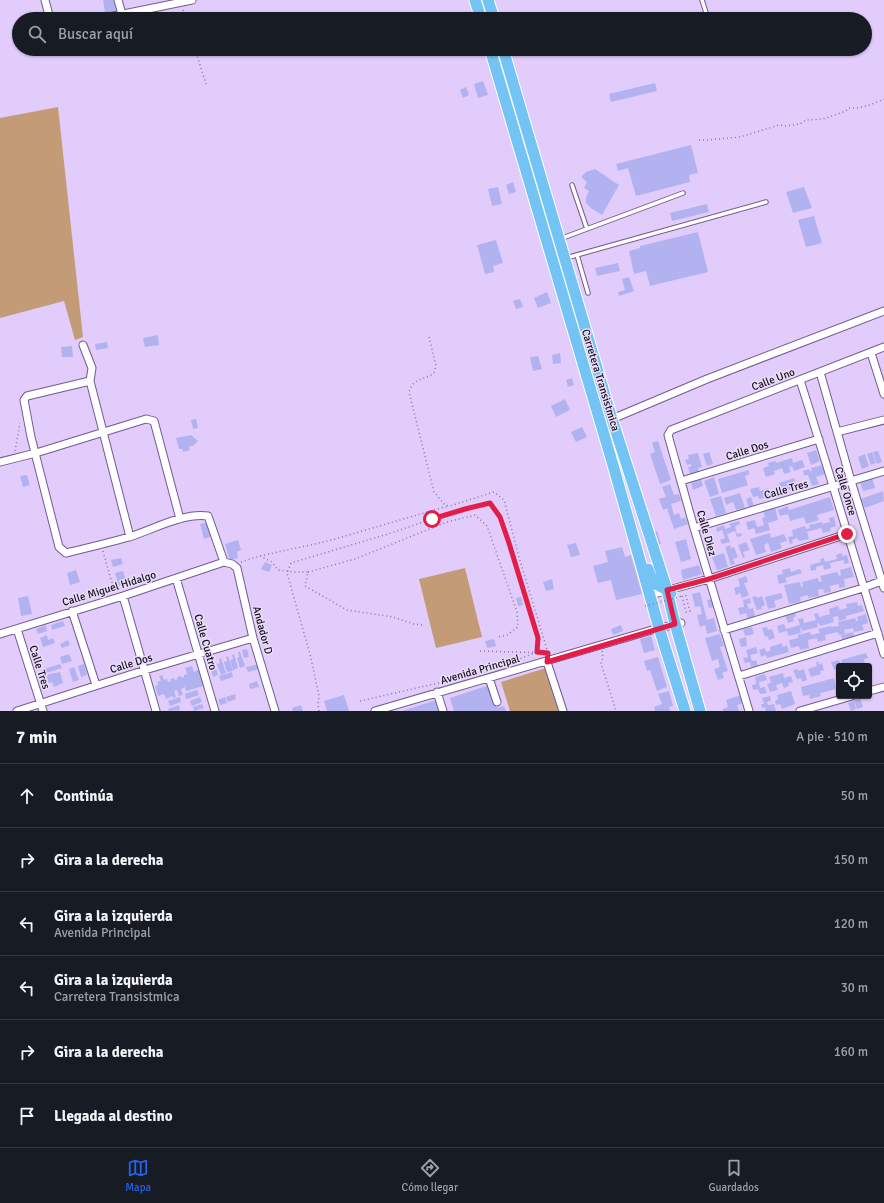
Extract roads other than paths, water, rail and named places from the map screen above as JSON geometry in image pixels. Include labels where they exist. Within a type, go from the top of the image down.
[{"type":"main road","points":[[475,0],[478,12]]},
{"type":"main road","points":[[488,0],[492,12]]},
{"type":"main road","name":"Carretera Transistmica","points":[[492,56],[659,628],[685,711]]},
{"type":"main road","name":"Carretera Transistmica","points":[[505,56],[612,419],[667,590]]},
{"type":"main road","points":[[629,523],[635,531],[652,581],[667,590],[674,597],[678,623],[698,680],[696,695],[700,711]]},
{"type":"main road","points":[[659,628],[667,633],[685,682],[696,695]]},
{"type":"street","points":[[45,0],[48,12]]},
{"type":"street","points":[[118,0],[121,12]]},
{"type":"street","points":[[132,12],[190,0]]},
{"type":"street","points":[[612,419],[706,379],[884,311]]},
{"type":"street","points":[[83,345],[92,368],[90,381],[130,537]]},
{"type":"street","name":"Calle Uno","points":[[670,430],[884,348]]},
{"type":"street","points":[[871,353],[884,394]]},
{"type":"street","name":"Calle Once","points":[[820,372],[851,481],[883,583]]},
{"type":"street","name":"Calle Once","points":[[800,380],[884,654]]},
{"type":"street","points":[[90,381],[27,396],[24,400],[59,547],[66,553],[130,537],[180,519],[201,515],[208,516],[224,562]]},
{"type":"street","points":[[0,462],[36,453],[146,419],[154,421],[180,519]]},
{"type":"street","points":[[837,432],[884,420]]},
{"type":"street","name":"Calle Diez","points":[[670,430],[668,435],[694,528],[749,711]]},
{"type":"street","name":"Calle Dos","points":[[681,481],[819,439]]},
{"type":"street","name":"Calle Tres","points":[[694,528],[884,471]]},
{"type":"street","points":[[650,595],[709,579],[847,534]]},
{"type":"street","name":"Andador D","points":[[224,562],[232,564],[236,568],[253,638],[275,711]]},
{"type":"street","name":"Calle Miguel Hidalgo","points":[[0,634],[123,596],[224,562]]},
{"type":"street","name":"Calle Cuatro","points":[[176,578],[215,711]]},
{"type":"street","points":[[724,630],[883,583]]},
{"type":"street","points":[[123,596],[156,711]]},
{"type":"street","points":[[72,611],[96,685]]},
{"type":"street","name":"Avenida Principal","points":[[375,711],[390,709],[437,692],[547,662],[678,623]]},
{"type":"street","name":"Calle Tres","points":[[17,629],[41,707]]},
{"type":"street","points":[[738,676],[878,633]]},
{"type":"street","name":"Calle Dos","points":[[17,711],[41,707],[96,685],[253,638]]},
{"type":"street","points":[[547,662],[563,711]]},
{"type":"street","points":[[489,678],[497,702]]},
{"type":"street","points":[[872,690],[884,687]]},
{"type":"street","points":[[437,692],[443,711]]},
{"type":"street","points":[[800,711],[842,699]]},
{"type":"lane","points":[[702,0],[706,12]]},
{"type":"lane","points":[[572,185],[587,230]]},
{"type":"lane","points":[[560,239],[683,194]]},
{"type":"lane","points":[[564,258],[766,202]]},
{"type":"lane","points":[[577,255],[588,293]]}]
